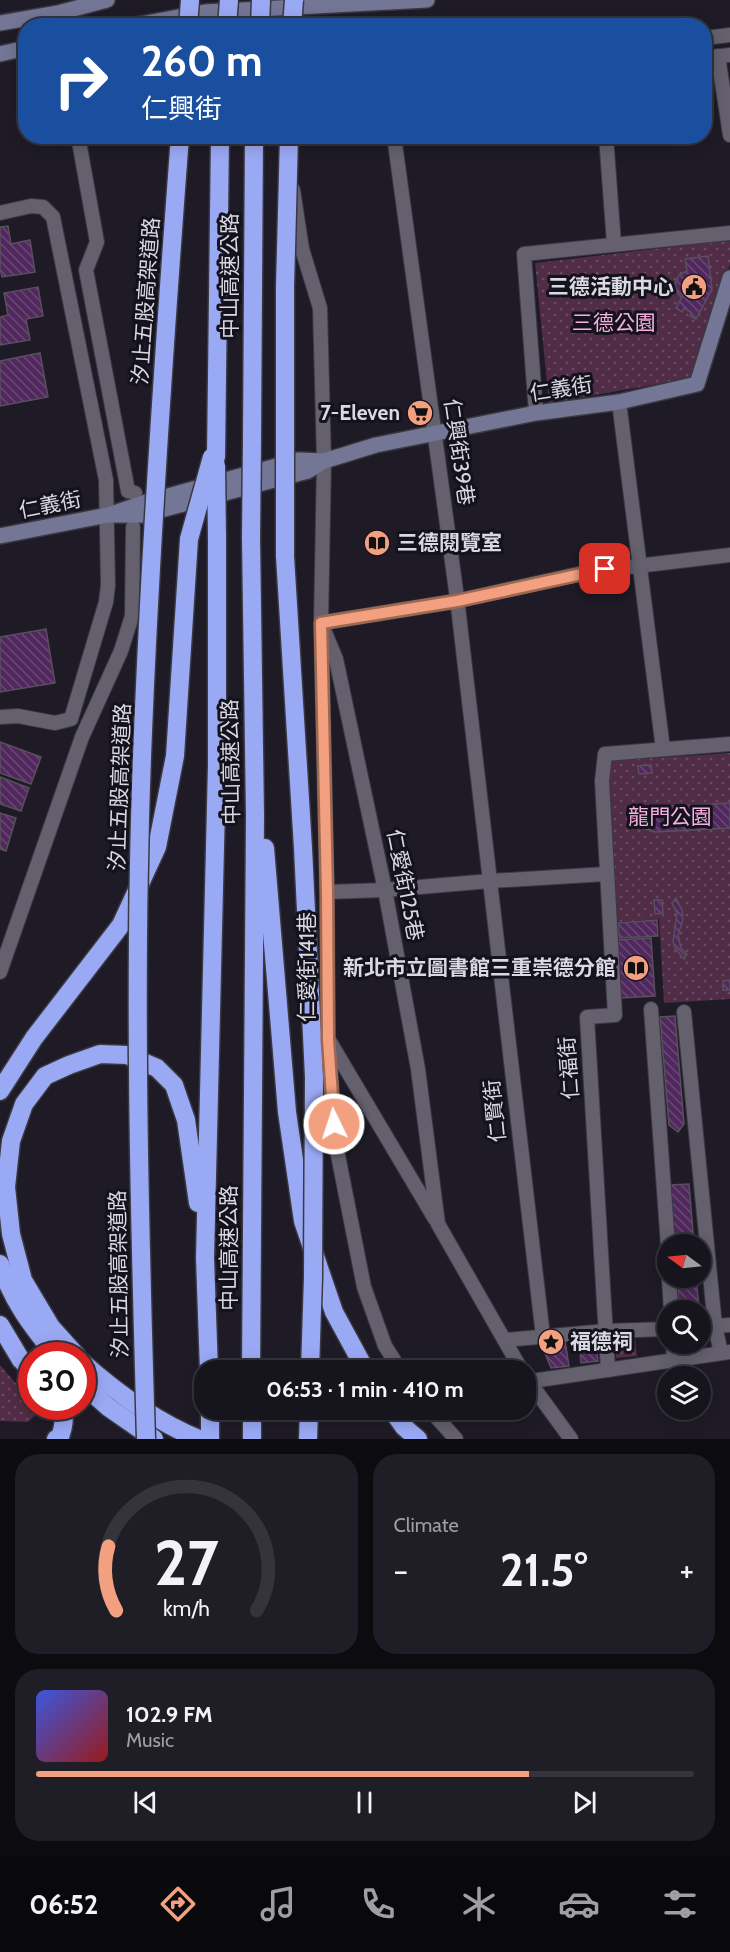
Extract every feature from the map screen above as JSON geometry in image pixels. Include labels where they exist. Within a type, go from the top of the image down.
[{"type":"highway","points":[[189,18],[190,0]]},
{"type":"highway","points":[[228,18],[229,0]]},
{"type":"highway","points":[[260,18],[261,0]]},
{"type":"highway","points":[[289,3],[291,18]]},
{"type":"highway","name":"汐止五股高架道路","points":[[146,1439],[141,1287],[138,991],[142,733],[156,483],[179,144]]},
{"type":"highway","points":[[287,144],[285,556],[314,1077],[310,1360]]},
{"type":"highway","name":"中山高速公路","points":[[209,1360],[206,1258],[217,765],[215,455],[220,145]]},
{"type":"highway","name":"中山高速公路","points":[[251,1360],[255,816],[251,538],[254,145]]},
{"type":"highway","points":[[0,1091],[34,1038],[121,925],[157,847],[175,756],[189,539],[215,455]]},
{"type":"highway","points":[[253,699],[287,1113],[303,1221],[334,1312],[360,1360]]},
{"type":"highway","points":[[64,1342],[51,1327],[23,1280],[11,1234],[6,1187],[11,1141],[24,1104],[45,1076],[100,1054],[127,1054],[158,1068],[174,1085],[186,1120],[206,1258]]},
{"type":"highway","points":[[0,1104],[15,1065]]},
{"type":"highway","points":[[0,1264],[7,1284],[23,1313],[45,1342]]},
{"type":"highway","points":[[0,1325],[18,1355]]},
{"type":"highway","points":[[96,1374],[113,1389],[171,1426],[199,1439]]},
{"type":"highway","points":[[96,1396],[154,1439]]},
{"type":"highway","points":[[56,1439],[60,1437],[64,1428],[64,1420]]},
{"type":"highway","points":[[210,1420],[210,1439]]},
{"type":"highway","points":[[252,1420],[252,1439]]},
{"type":"highway","points":[[308,1439],[309,1420]]},
{"type":"highway","points":[[399,1420],[418,1439]]},
{"type":"street","points":[[29,18],[107,0]]},
{"type":"street","points":[[173,18],[205,12],[289,3],[427,0]]},
{"type":"street","points":[[286,18],[289,3]]},
{"type":"street","points":[[0,23],[18,20]]},
{"type":"street","points":[[712,37],[730,36]]},
{"type":"street","points":[[0,54],[18,50]]},
{"type":"street","points":[[718,56],[730,135]]},
{"type":"street","points":[[79,144],[97,242],[86,270],[128,491],[135,493]]},
{"type":"street","name":"仁愛街125巷","points":[[288,144],[302,249],[320,308],[324,461],[321,623],[336,659],[385,890],[418,1069],[438,1224],[516,1360]]},
{"type":"street","name":"仁興街39巷","points":[[395,144],[436,433],[490,881]]},
{"type":"street","points":[[607,144],[614,244]]},
{"type":"street","points":[[0,213],[32,206],[44,207],[53,217],[106,480],[108,515],[106,602],[71,719],[55,723],[18,716],[0,717]]},
{"type":"street","points":[[537,413],[524,254],[730,233]]},
{"type":"street","name":"仁義街","points":[[0,536],[108,515],[142,515],[308,471],[324,461],[376,445],[537,413],[619,402],[697,384],[730,278]]},
{"type":"street","points":[[619,402],[663,749],[730,744]]},
{"type":"street","points":[[0,972],[82,737],[121,651],[132,616],[133,527]]},
{"type":"street","points":[[321,623],[457,601],[587,572],[730,555]]},
{"type":"street","name":"仁愛街141巷","points":[[321,623],[328,1040],[336,1145],[352,1236],[364,1287],[385,1346],[394,1360]]},
{"type":"street","name":"仁福街","points":[[608,1370],[587,1017],[615,1015],[602,781],[605,754],[663,749]]},
{"type":"street","points":[[327,892],[606,874]]},
{"type":"street","name":"仁賢街","points":[[490,881],[543,1336]]},
{"type":"street","points":[[651,1009],[667,1234]]},
{"type":"street","points":[[536,1377],[608,1370],[725,1353],[715,1326],[684,1011]]},
{"type":"street","points":[[328,1040],[438,1224]]},
{"type":"street","points":[[711,1326],[730,1325]]},
{"type":"street","points":[[505,1340],[606,1331],[657,1329]]},
{"type":"street","points":[[674,1354],[674,1360]]},
{"type":"street","name":"仁愛街125巷","points":[[536,1392],[572,1439]]},
{"type":"street","points":[[439,1420],[456,1439]]},
{"type":"green space","name":"三德公園","points":[[730,240],[730,264],[692,378],[549,403],[535,263]]},
{"type":"green space","name":"龍門公園","points":[[730,753],[730,999],[664,1003],[659,919],[616,922],[606,761]]},
{"type":"green space","points":[[635,1338],[637,1356],[616,1358],[614,1340]]},
{"type":"green space","points":[[0,1365],[18,1386],[18,1420],[30,1420],[28,1422],[0,1421]]},
{"type":"building","points":[[8,226],[11,244],[30,240],[35,272],[2,277],[0,227]]},
{"type":"building","name":"三德活動中心","points":[[708,256],[712,289],[696,319],[690,316],[691,312],[684,308],[682,312],[676,308],[682,297],[678,294],[675,284],[679,275],[687,271],[685,259]]},
{"type":"building","points":[[38,287],[43,316],[26,319],[30,340],[0,345],[0,317],[8,315],[4,293]]},
{"type":"building","points":[[40,353],[48,397],[0,406],[0,361]]},
{"type":"building","points":[[46,629],[55,683],[0,692],[0,637]]},
{"type":"building","points":[[0,742],[41,757],[31,784],[0,773]]},
{"type":"building","points":[[651,765],[652,773],[639,774],[638,766]]},
{"type":"building","points":[[0,777],[29,788],[21,811],[0,804]]},
{"type":"building","points":[[730,803],[730,828],[655,832],[639,827],[638,815],[654,807]]},
{"type":"building","points":[[0,813],[16,818],[6,851],[0,849]]},
{"type":"building","points":[[676,898],[682,910],[683,920],[678,935],[681,948],[687,954],[684,959],[673,942],[677,913],[672,903]]},
{"type":"building","points":[[654,900],[662,900],[663,913],[655,914]]},
{"type":"building","points":[[657,920],[658,936],[619,938],[618,923]]},
{"type":"building","name":"新北市立圖書館三重崇德分館","points":[[651,938],[655,996],[621,998],[617,940]]},
{"type":"building","points":[[730,980],[730,990],[723,990],[723,981]]},
{"type":"building","points":[[675,1016],[684,1124],[678,1132],[669,1125],[660,1017]]},
{"type":"building","points":[[689,1184],[693,1234],[673,1234],[669,1185]]},
{"type":"building","points":[[678,1288],[697,1288],[698,1300],[678,1300]]},
{"type":"building","points":[[595,1336],[598,1361],[581,1363],[579,1338]]},
{"type":"building","points":[[565,1341],[569,1366],[551,1368],[542,1346]]},
{"type":"place","name":"三德活動中心","points":[[694,287]]},
{"type":"place","name":"7-Eleven","points":[[420,413]]},
{"type":"place","name":"三德閱覽室","points":[[377,543]]},
{"type":"place","name":"新北市立圖書館三重崇德分館","points":[[636,968]]},
{"type":"place","name":"福德祠","points":[[551,1342]]},
{"type":"route","points":[[334,1124],[328,1040],[321,623],[415,609],[605,569]]}]
